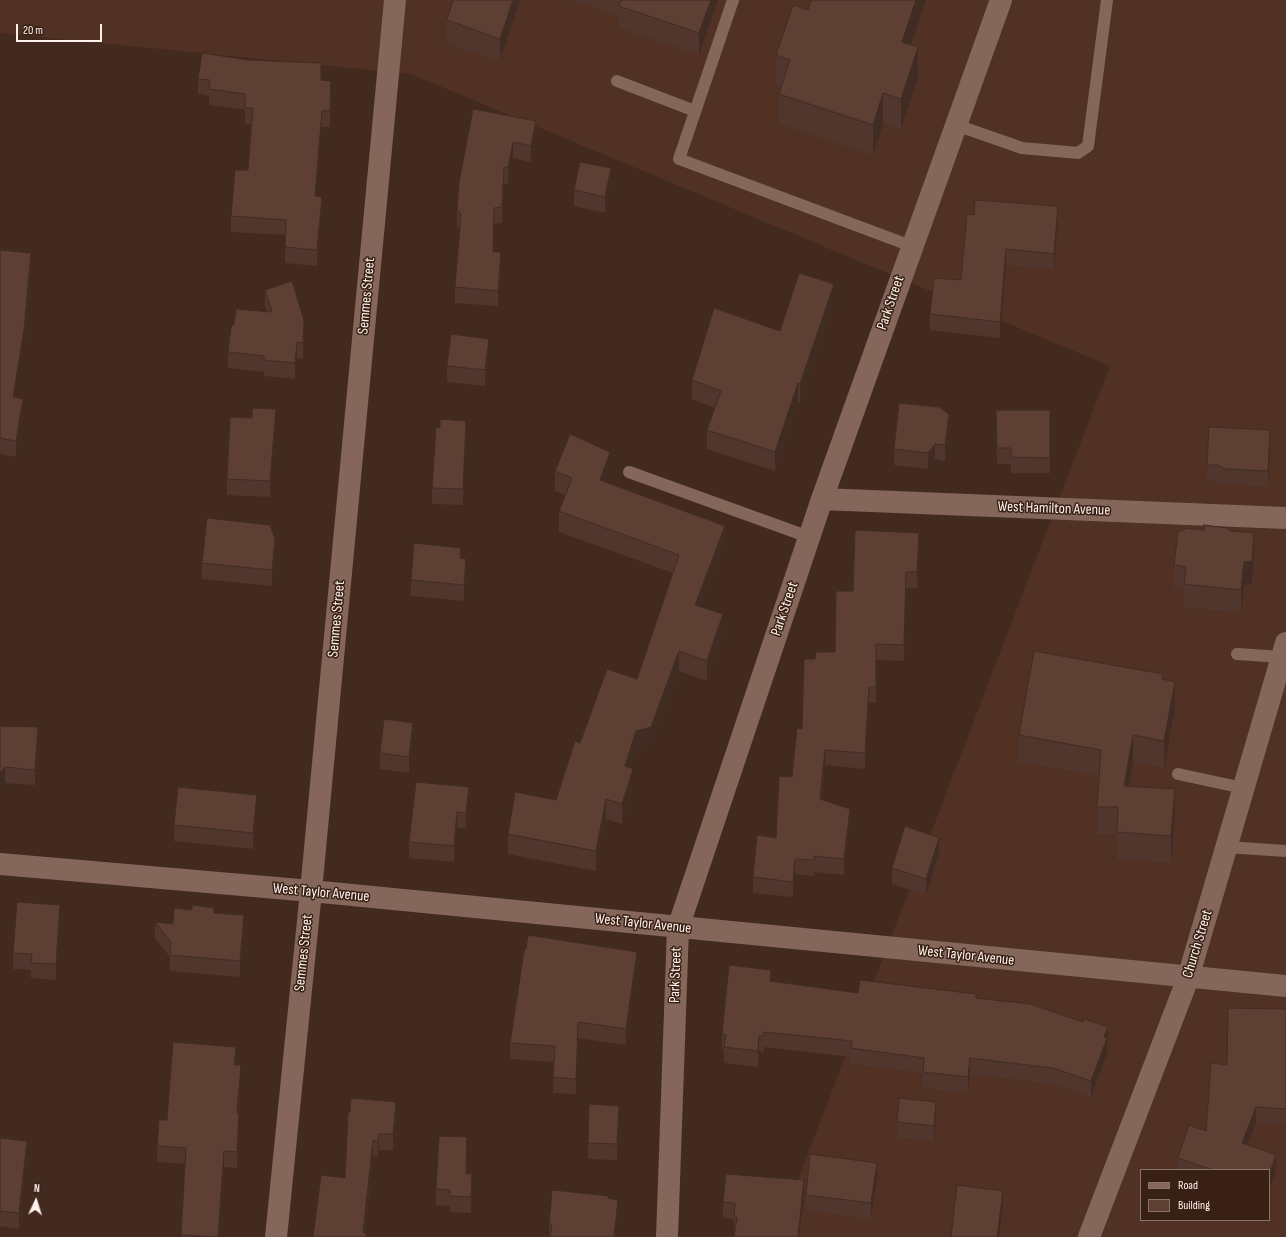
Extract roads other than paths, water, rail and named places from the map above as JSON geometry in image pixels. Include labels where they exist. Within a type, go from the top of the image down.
[{"type":"street","name":"Semmes Street","points":[[276,1237],[311,892],[395,0]]},
{"type":"street","name":"Park Street","points":[[667,1237],[678,928],[822,498],[911,246],[1001,0]]},
{"type":"street","name":"West Hamilton Avenue","points":[[822,498],[1286,518]]},
{"type":"street","name":"Church Street","points":[[1089,1237],[1188,978],[1284,650]]},
{"type":"street","name":"West Taylor Avenue","points":[[0,864],[311,892],[1188,978],[1286,986]]},
{"type":"lane","points":[[733,0],[679,159],[911,246]]},
{"type":"lane","points":[[956,125],[1022,148],[1078,153],[1088,146],[1107,0]]},
{"type":"lane","points":[[617,82],[695,111]]},
{"type":"lane","points":[[629,472],[809,538]]},
{"type":"lane","points":[[1237,654],[1284,650]]},
{"type":"lane","points":[[1178,774],[1243,788]]},
{"type":"lane","points":[[1226,847],[1286,851]]}]
